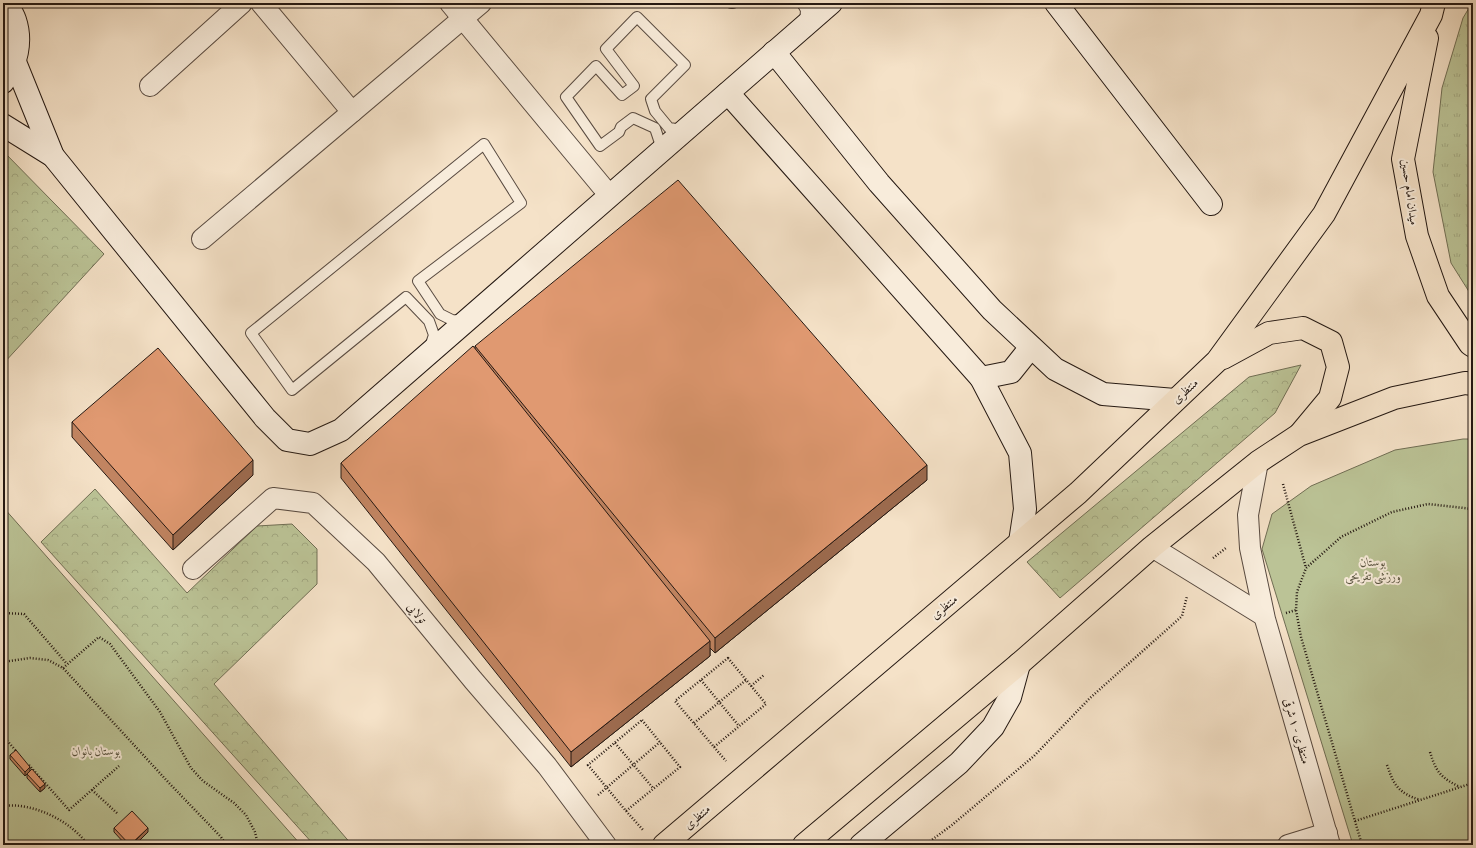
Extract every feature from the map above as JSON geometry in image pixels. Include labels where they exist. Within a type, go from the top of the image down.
[{"type":"main road","name":"میدان امام حسین","points":[[1435,7],[1403,159],[1417,236],[1438,296],[1470,344],[1473,346]]},
{"type":"main road","points":[[1217,361],[1324,214],[1435,7]]},
{"type":"main road","points":[[1217,361],[1269,333],[1303,328],[1331,342],[1338,367],[1330,398],[1299,435]]},
{"type":"main road","name":"منتظری","points":[[655,839],[1020,542],[1078,493],[1217,361]]},
{"type":"main road","points":[[804,845],[1019,664],[1152,547],[1258,462],[1299,435],[1394,398],[1464,383],[1473,384]]},
{"type":"street","points":[[3,82],[15,62],[18,40],[15,20],[6,3]]},
{"type":"street","points":[[150,86],[242,3]]},
{"type":"street","points":[[261,3],[352,112]]},
{"type":"street","points":[[450,3],[610,196]]},
{"type":"street","points":[[202,238],[481,3]]},
{"type":"street","points":[[15,62],[53,156],[265,418],[287,440],[310,444],[341,430],[831,3]]},
{"type":"street","points":[[1056,3],[1211,204]]},
{"type":"street","points":[[774,52],[879,183],[992,310],[1055,369],[1103,394],[1175,400]]},
{"type":"street","points":[[728,93],[982,378],[1020,453],[1025,509],[1020,542]]},
{"type":"street","points":[[3,125],[53,156]]},
{"type":"street","points":[[982,378],[1011,372],[1031,347]]},
{"type":"street","name":"منتظری - ۱ شرقی","points":[[1258,462],[1248,515],[1250,548],[1264,616],[1329,839]]},
{"type":"street","name":"تولایی","points":[[193,569],[273,498],[313,503],[376,562],[473,680],[547,766],[606,845]]},
{"type":"street","points":[[1152,547],[1264,616]]},
{"type":"street","points":[[870,842],[910,803],[959,763],[993,727],[1010,697],[1019,664]]},
{"type":"street","points":[[1288,845],[1329,839]]},
{"type":"lane","points":[[802,3],[806,10],[805,26]]},
{"type":"lane","points":[[661,151],[660,142],[655,128],[633,118],[621,127],[619,132],[600,146],[566,97],[596,66],[622,95],[634,86],[606,49],[638,17],[685,65],[651,99],[655,111],[669,128],[675,130],[686,130]]},
{"type":"lane","points":[[428,355],[434,335],[429,321],[406,297],[292,390],[251,333],[484,144],[521,203],[418,281],[440,314],[452,320],[467,321]]},
{"type":"path","points":[[1283,484],[1306,568]]},
{"type":"path","points":[[1362,845],[1310,671],[1296,610],[1297,592],[1306,568],[1341,537],[1392,512],[1428,504],[1473,509]]},
{"type":"path","points":[[925,845],[952,825],[1034,756],[1089,699],[1182,616],[1193,572],[1249,531]]},
{"type":"path","points":[[3,613],[24,614],[67,664]]},
{"type":"path","points":[[62,668],[99,637],[110,644],[160,712],[191,768],[203,781],[234,802],[246,815],[255,832],[258,845]]},
{"type":"path","points":[[3,662],[30,658],[48,660],[62,668],[221,837],[226,845]]},
{"type":"path","points":[[728,658],[746,680],[766,704],[714,747],[675,701],[728,658]]},
{"type":"path","points":[[751,686],[764,675]]},
{"type":"path","points":[[701,680],[739,726]]},
{"type":"path","points":[[694,723],[746,680]]},
{"type":"path","points":[[626,811],[680,766],[642,720],[588,765],[626,811],[655,839]]},
{"type":"path","points":[[3,736],[18,753]]},
{"type":"path","points":[[615,742],[653,788]]},
{"type":"path","points":[[606,788],[660,742]]},
{"type":"path","points":[[1430,752],[1434,765],[1441,776],[1461,787]]},
{"type":"path","points":[[28,764],[69,810],[119,766]]},
{"type":"path","points":[[1387,765],[1391,779],[1398,789],[1407,795],[1421,800]]},
{"type":"path","points":[[1355,821],[1473,783]]},
{"type":"path","points":[[92,790],[118,814]]},
{"type":"path","points":[[3,806],[23,807],[39,810],[56,817],[70,827],[88,845]]},
{"type":"green space","points":[[1472,3],[1473,298],[1451,263],[1433,172],[1442,88],[1463,18]]},
{"type":"green space","points":[[3,151],[104,254],[3,364]]},
{"type":"green space","points":[[1301,365],[1275,413],[1060,598],[1027,562],[1249,377]]},
{"type":"green space","name":"بوستان ورزشی تفریحی","points":[[1463,439],[1473,439],[1473,845],[1353,845],[1262,549],[1272,514],[1311,486],[1395,450]]},
{"type":"green space","points":[[95,489],[187,593],[257,526],[292,524],[317,549],[317,584],[214,684],[352,845],[314,845],[41,542]]},
{"type":"green space","name":"بوستان بانوان","points":[[3,507],[301,845],[3,845]]},
{"type":"building","points":[[678,180],[927,465],[715,638],[475,346]]},
{"type":"building","points":[[473,346],[710,641],[571,752],[341,463]]},
{"type":"building","points":[[158,348],[253,460],[173,535],[72,422]]},
{"type":"building","points":[[16,750],[30,767],[25,772],[10,755]]},
{"type":"building","points":[[32,769],[45,784],[40,788],[27,774]]},
{"type":"building","points":[[132,811],[148,828],[130,845],[114,828]]}]
